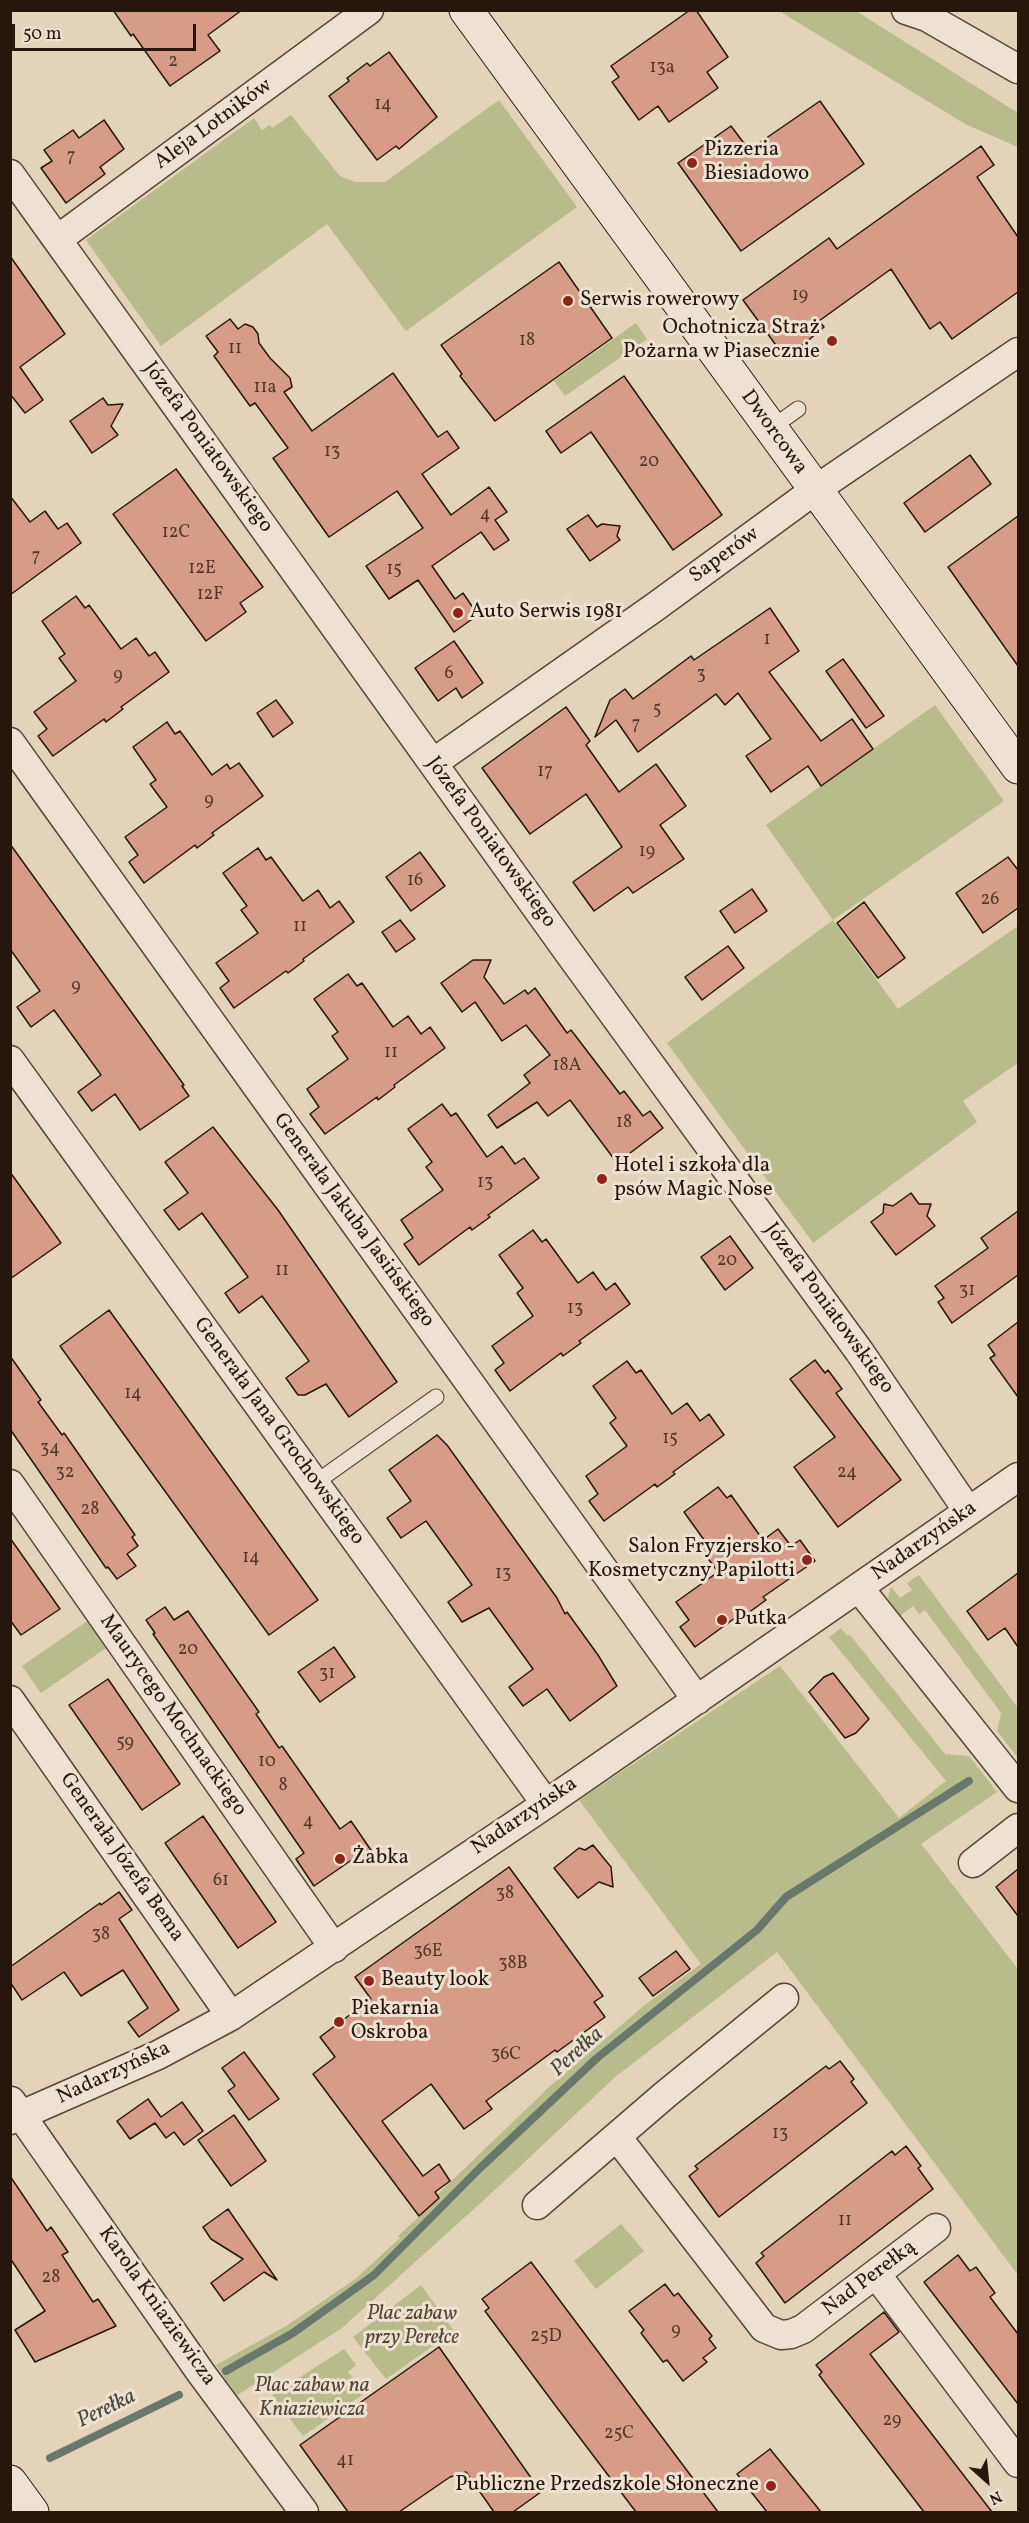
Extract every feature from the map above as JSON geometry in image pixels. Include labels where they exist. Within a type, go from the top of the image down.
[{"type":"street","name":"Aleja Lotników","points":[[58,239],[369,10]]},
{"type":"street","name":"Dworcowa","points":[[466,10],[1018,767]]},
{"type":"street","points":[[906,10],[927,17],[1018,69]]},
{"type":"street","name":"Józefa Poniatowskiego","points":[[10,174],[432,763],[859,1351],[968,1511]]},
{"type":"street","name":"Saperów","points":[[432,763],[655,607],[924,408],[1018,352]]},
{"type":"street","name":"Generała Jakuba Jasińskiego","points":[[10,742],[697,1700]]},
{"type":"street","name":"Generała Jana Grochowskiego","points":[[10,1060],[546,1804]]},
{"type":"street","name":"Nadarzyńska","points":[[14,2112],[158,2055],[231,2016],[546,1804],[1018,1477]]},
{"type":"street","name":"Maurycego Mochnackiego","points":[[10,1484],[334,1948]]},
{"type":"street","points":[[859,1587],[1018,1788]]},
{"type":"street","name":"Generała Józefa Bema","points":[[10,1700],[231,2016]]},
{"type":"street","points":[[973,1863],[1018,1828]]},
{"type":"street","points":[[537,2205],[666,2094],[784,1998]]},
{"type":"street","name":"Karola Kniaziewicza","points":[[14,2112],[201,2373],[304,2512]]},
{"type":"street","name":"Nad Perełką","points":[[617,2138],[764,2328],[781,2335],[803,2329],[936,2228]]},
{"type":"street","points":[[876,2274],[1018,2463]]},
{"type":"street","points":[[10,2482],[32,2512]]},
{"type":"lane","points":[[770,429],[798,409]]},
{"type":"lane","points":[[315,1483],[436,1397]]},
{"type":"green space","points":[[779,11],[856,11],[1018,113],[1018,147],[967,125]]},
{"type":"green space","points":[[499,100],[577,207],[406,331],[327,224],[161,346],[86,240],[254,118],[262,130],[270,125],[272,128],[291,115],[340,176],[355,182],[385,182]]},
{"type":"green space","points":[[636,323],[647,339],[565,396],[554,381]]},
{"type":"green space","points":[[935,705],[1004,801],[833,920],[766,825]]},
{"type":"green space","points":[[833,920],[898,1009],[1018,926],[1018,1063],[963,1101],[977,1122],[813,1243],[667,1043]]},
{"type":"green space","points":[[919,1575],[1018,1708],[1018,1758],[997,1731],[1001,1713],[925,1610],[919,1614],[913,1606],[900,1616],[888,1598],[891,1587],[900,1598],[912,1590],[907,1583]]},
{"type":"green space","points":[[90,1619],[109,1646],[41,1693],[22,1666]]},
{"type":"green space","points":[[841,1628],[848,1636],[850,1635],[945,1754],[969,1756],[997,1792],[921,1844],[1018,1969],[1018,2275],[777,1952],[614,2078],[496,2189],[342,2328],[236,2396],[216,2365],[286,2326],[354,2280],[400,2238],[398,2236],[439,2198],[437,2195],[548,2088],[646,2004],[701,1964],[579,1800],[780,1666],[899,1818],[946,1781],[829,1637]]},
{"type":"green space","points":[[621,2224],[644,2251],[596,2289],[574,2261]]},
{"type":"green space","name":"Plac zabaw przy Perełce","points":[[421,2285],[454,2331],[386,2379],[353,2337]]},
{"type":"green space","name":"Plac zabaw na Kniaziewicza","points":[[344,2349],[356,2365],[348,2372],[365,2393],[303,2436],[272,2395]]},
{"type":"building","points":[[113,10],[242,10],[208,35],[220,51],[170,86]]},
{"type":"building","points":[[690,10],[696,10],[728,57],[707,72],[718,88],[669,122],[658,106],[639,120],[612,82],[619,77],[611,66]]},
{"type":"building","points":[[389,52],[437,117],[399,149],[396,146],[377,160],[329,96],[367,63],[370,66]]},
{"type":"building","points":[[820,101],[864,164],[741,251],[678,163],[731,126],[749,150]]},
{"type":"building","points":[[104,120],[124,149],[100,167],[105,174],[66,203],[41,168],[52,161],[44,150],[73,130],[79,138]]},
{"type":"building","points":[[981,146],[994,165],[977,177],[1018,237],[1018,292],[952,339],[940,322],[930,329],[891,269],[819,321],[824,327],[786,359],[743,300],[829,238],[837,249]]},
{"type":"building","points":[[10,256],[65,334],[20,367],[43,400],[25,413],[10,394]]},
{"type":"building","points":[[559,262],[612,338],[495,421],[460,376],[462,374],[441,345]]},
{"type":"building","points":[[230,319],[238,329],[245,324],[253,327],[258,334],[259,343],[290,378],[292,387],[284,392],[312,431],[393,373],[438,437],[447,431],[459,448],[422,474],[451,515],[489,487],[507,512],[495,520],[509,540],[494,550],[481,532],[432,566],[455,599],[463,593],[478,615],[454,632],[418,580],[389,599],[366,566],[423,528],[397,491],[329,537],[273,458],[288,448],[255,403],[250,406],[214,356],[218,352],[206,336]]},
{"type":"building","points":[[624,376],[722,515],[673,550],[591,432],[561,453],[546,431]]},
{"type":"building","points":[[103,398],[108,405],[123,404],[111,426],[118,435],[92,453],[70,421]]},
{"type":"building","points":[[970,455],[991,484],[925,532],[904,503]]},
{"type":"building","points":[[176,469],[263,587],[240,603],[246,612],[206,641],[113,514]]},
{"type":"building","points":[[10,496],[30,522],[45,511],[58,529],[67,523],[81,543],[10,595]]},
{"type":"building","points":[[588,515],[597,527],[602,524],[620,526],[617,536],[620,540],[590,561],[567,529]]},
{"type":"building","points":[[1018,516],[1018,666],[948,567]]},
{"type":"building","points":[[76,596],[85,608],[89,605],[121,649],[136,638],[149,656],[155,652],[169,672],[121,707],[123,709],[106,722],[104,719],[53,756],[38,736],[47,729],[34,712],[76,681],[59,658],[65,654],[42,621]]},
{"type":"building","points":[[770,608],[799,651],[769,672],[821,741],[852,719],[873,749],[821,786],[808,766],[771,792],[746,756],[771,739],[738,693],[725,705],[716,694],[638,752],[616,720],[595,737],[610,700],[625,689],[633,699],[691,656],[694,660]]},
{"type":"building","points":[[454,641],[483,683],[462,698],[456,688],[438,701],[415,668]]},
{"type":"building","points":[[843,659],[884,716],[866,728],[826,671]]},
{"type":"building","points":[[276,700],[293,723],[273,737],[257,713]]},
{"type":"building","points":[[566,707],[590,741],[586,745],[619,792],[656,764],[686,806],[660,825],[684,859],[633,893],[628,887],[594,911],[573,882],[622,847],[586,794],[530,834],[482,768]]},
{"type":"building","points":[[167,722],[175,734],[180,731],[212,775],[227,764],[230,769],[239,763],[263,796],[212,833],[214,835],[197,848],[195,845],[144,883],[129,862],[138,855],[125,837],[167,807],[150,784],[156,780],[133,747]]},
{"type":"building","points":[[10,844],[184,1085],[182,1086],[189,1096],[140,1130],[115,1094],[92,1111],[78,1092],[101,1075],[54,1010],[31,1027],[17,1007],[40,991],[10,949]]},
{"type":"building","points":[[258,848],[266,860],[271,857],[303,901],[318,890],[330,908],[339,901],[354,922],[303,959],[304,961],[288,973],[286,971],[234,1008],[220,988],[229,981],[216,963],[258,933],[241,910],[247,906],[223,873]]},
{"type":"building","points":[[420,852],[445,886],[411,911],[386,877]]},
{"type":"building","points":[[1008,857],[1018,870],[1018,908],[983,933],[956,893]]},
{"type":"building","points":[[752,889],[767,911],[735,933],[720,911]]},
{"type":"building","points":[[864,902],[905,958],[878,978],[837,923]]},
{"type":"building","points":[[400,920],[415,939],[396,952],[382,932]]},
{"type":"building","points":[[728,946],[744,968],[702,1000],[685,977]]},
{"type":"building","points":[[473,960],[491,960],[484,977],[504,1004],[525,990],[528,994],[535,988],[567,1033],[571,1030],[620,1094],[624,1091],[643,1116],[650,1111],[663,1128],[617,1163],[570,1100],[548,1116],[537,1102],[497,1128],[488,1115],[530,1083],[524,1075],[550,1055],[526,1025],[502,1041],[475,1002],[462,1012],[441,983]]},
{"type":"building","points":[[348,974],[357,986],[362,983],[393,1027],[408,1016],[421,1034],[430,1027],[445,1048],[394,1085],[395,1087],[378,1100],[377,1097],[325,1134],[310,1114],[319,1107],[307,1089],[348,1059],[332,1036],[338,1032],[314,999]]},
{"type":"building","points":[[442,1104],[451,1116],[456,1113],[487,1157],[502,1146],[515,1164],[524,1158],[539,1178],[488,1215],[490,1217],[472,1230],[470,1227],[419,1265],[404,1244],[413,1238],[401,1220],[443,1190],[426,1167],[432,1162],[408,1129]]},
{"type":"building","points":[[213,1127],[278,1210],[397,1382],[349,1417],[326,1384],[305,1395],[298,1395],[286,1378],[309,1361],[262,1296],[239,1313],[225,1293],[248,1277],[202,1213],[179,1230],[164,1210],[188,1193],[165,1162]]},
{"type":"building","points":[[10,1172],[61,1243],[10,1279]]},
{"type":"building","points":[[911,1193],[919,1204],[931,1204],[927,1216],[935,1226],[896,1255],[871,1222],[883,1213],[884,1204],[893,1206]]},
{"type":"building","points":[[1018,1211],[1018,1275],[952,1323],[938,1302],[944,1298],[935,1286],[988,1248],[981,1238]]},
{"type":"building","points":[[533,1230],[542,1242],[546,1239],[578,1283],[593,1272],[606,1290],[615,1283],[630,1304],[579,1341],[581,1343],[563,1356],[561,1353],[510,1391],[495,1370],[504,1363],[492,1346],[533,1316],[517,1293],[523,1288],[499,1255]]},
{"type":"building","points":[[730,1236],[753,1268],[725,1290],[701,1257]]},
{"type":"building","points":[[109,1310],[318,1600],[269,1635],[60,1346]]},
{"type":"building","points":[[1018,1322],[1018,1397],[990,1358],[995,1355],[988,1345]]},
{"type":"building","points":[[10,1356],[41,1400],[38,1402],[62,1435],[64,1433],[135,1535],[132,1537],[138,1546],[127,1554],[136,1566],[117,1579],[108,1567],[106,1568],[10,1429]]},
{"type":"building","points":[[815,1360],[825,1373],[828,1370],[842,1389],[836,1393],[901,1480],[838,1527],[794,1467],[835,1437],[790,1379]]},
{"type":"building","points":[[627,1361],[636,1373],[641,1370],[672,1414],[687,1403],[700,1421],[709,1414],[724,1435],[673,1472],[675,1474],[657,1487],[655,1484],[604,1521],[589,1501],[598,1494],[586,1476],[627,1446],[610,1423],[616,1418],[593,1386]]},
{"type":"building","points":[[437,1435],[447,1445],[557,1598],[565,1614],[567,1612],[598,1655],[617,1686],[570,1721],[547,1689],[523,1706],[509,1687],[533,1669],[489,1608],[462,1622],[448,1602],[472,1585],[426,1521],[401,1538],[387,1518],[411,1501],[389,1470]]},
{"type":"building","points":[[718,1487],[727,1498],[731,1495],[763,1540],[778,1529],[791,1546],[800,1540],[815,1561],[763,1597],[766,1600],[748,1613],[746,1610],[695,1647],[680,1627],[689,1620],[676,1602],[718,1572],[701,1549],[707,1544],[684,1512]]},
{"type":"building","points":[[10,1538],[60,1609],[21,1635],[10,1620]]},
{"type":"building","points":[[1018,1573],[1018,1647],[1005,1628],[988,1640],[967,1611]]},
{"type":"building","points":[[165,1607],[174,1620],[188,1611],[259,1712],[256,1714],[279,1748],[282,1746],[340,1829],[351,1821],[373,1853],[357,1864],[353,1859],[314,1886],[296,1859],[304,1853],[153,1634],[155,1633],[146,1620]]},
{"type":"building","points":[[334,1647],[355,1677],[320,1702],[298,1672]]},
{"type":"building","points":[[833,1673],[869,1719],[856,1733],[845,1738],[809,1692],[824,1677]]},
{"type":"building","points":[[108,1679],[180,1784],[142,1810],[69,1705]]},
{"type":"building","points":[[203,1816],[276,1922],[238,1948],[165,1843]]},
{"type":"building","points":[[593,1845],[611,1867],[613,1887],[599,1882],[578,1898],[554,1868],[579,1848],[585,1850]]},
{"type":"building","points":[[509,1867],[603,1996],[594,2002],[605,2017],[557,2052],[555,2050],[486,2101],[492,2109],[464,2129],[431,2084],[382,2121],[423,2176],[439,2164],[450,2181],[435,2192],[439,2198],[419,2216],[313,2074],[335,2057],[320,2037],[371,1999],[355,1977]]},
{"type":"building","points":[[1018,1869],[1018,1916],[996,1887]]},
{"type":"building","points":[[119,1892],[132,1910],[119,1919],[179,2010],[139,2037],[128,2022],[148,2008],[123,1970],[81,1996],[64,1972],[22,2000],[10,1982],[10,1967]]},
{"type":"building","points":[[676,1951],[690,1969],[653,1996],[639,1978]]},
{"type":"building","points":[[244,2052],[279,2099],[249,2120],[228,2091],[235,2086],[222,2068]]},
{"type":"building","points":[[840,2061],[854,2079],[851,2082],[867,2103],[719,2217],[689,2176],[698,2169],[695,2166],[826,2066],[829,2069]]},
{"type":"building","points":[[148,2099],[161,2117],[182,2102],[203,2131],[184,2145],[174,2132],[166,2138],[155,2123],[130,2139],[117,2121]]},
{"type":"building","points":[[234,2115],[266,2161],[231,2186],[198,2140]]},
{"type":"building","points":[[906,2146],[921,2166],[918,2168],[933,2189],[785,2303],[756,2263],[764,2256],[761,2253],[892,2151],[895,2155]]},
{"type":"building","points":[[10,2176],[47,2231],[51,2227],[68,2252],[62,2255],[93,2302],[98,2299],[116,2326],[35,2362],[15,2330],[45,2311],[10,2258]]},
{"type":"building","points":[[228,2209],[277,2280],[264,2272],[224,2301],[211,2283],[243,2259],[211,2239],[203,2227]]},
{"type":"building","points":[[958,2255],[970,2271],[976,2267],[995,2293],[990,2297],[1018,2334],[1018,2404],[924,2282]]},
{"type":"building","points":[[531,2262],[718,2512],[636,2512],[555,2405],[485,2311],[489,2308],[482,2299]]},
{"type":"building","points":[[665,2284],[674,2296],[678,2293],[712,2336],[709,2339],[716,2348],[703,2358],[707,2362],[683,2381],[667,2360],[663,2362],[641,2333],[644,2330],[629,2311]]},
{"type":"building","points":[[884,2312],[899,2332],[870,2354],[992,2512],[924,2512],[819,2375],[822,2372],[816,2365]]},
{"type":"building","points":[[439,2347],[541,2492],[513,2512],[494,2512],[466,2472],[450,2477],[399,2512],[348,2512],[300,2445]]},
{"type":"building","name":"Publiczne Przedszkole Słoneczne","points":[[770,2449],[821,2512],[767,2512],[737,2474]]},
{"type":"waterway","name":"Perełka","points":[[226,2371],[293,2333],[374,2275],[479,2169],[597,2058],[757,1930],[786,1897],[969,1781]]},
{"type":"waterway","name":"Perełka","points":[[50,2458],[179,2395]]},
{"type":"place","name":"Pizzeria Biesiadowo","points":[[692,163]]},
{"type":"place","name":"Serwis rowerowy","points":[[568,301]]},
{"type":"place","name":"Ochotnicza Straż Pożarna w Piasecznie","points":[[832,341]]},
{"type":"place","name":"Auto Serwis 1981","points":[[458,613]]},
{"type":"place","name":"Hotel i szkoła dla psów Magic Nose","points":[[602,1179]]},
{"type":"place","name":"Salon Fryzjersko - Kosmetyczny Papilotti","points":[[807,1560]]},
{"type":"place","name":"Putka","points":[[722,1620]]},
{"type":"place","name":"Żabka","points":[[340,1859]]},
{"type":"place","name":"Beauty look","points":[[369,1981]]},
{"type":"place","name":"Piekarnia Oskroba","points":[[339,2022]]},
{"type":"place","name":"Publiczne Przedszkole Słoneczne","points":[[771,2486]]}]
